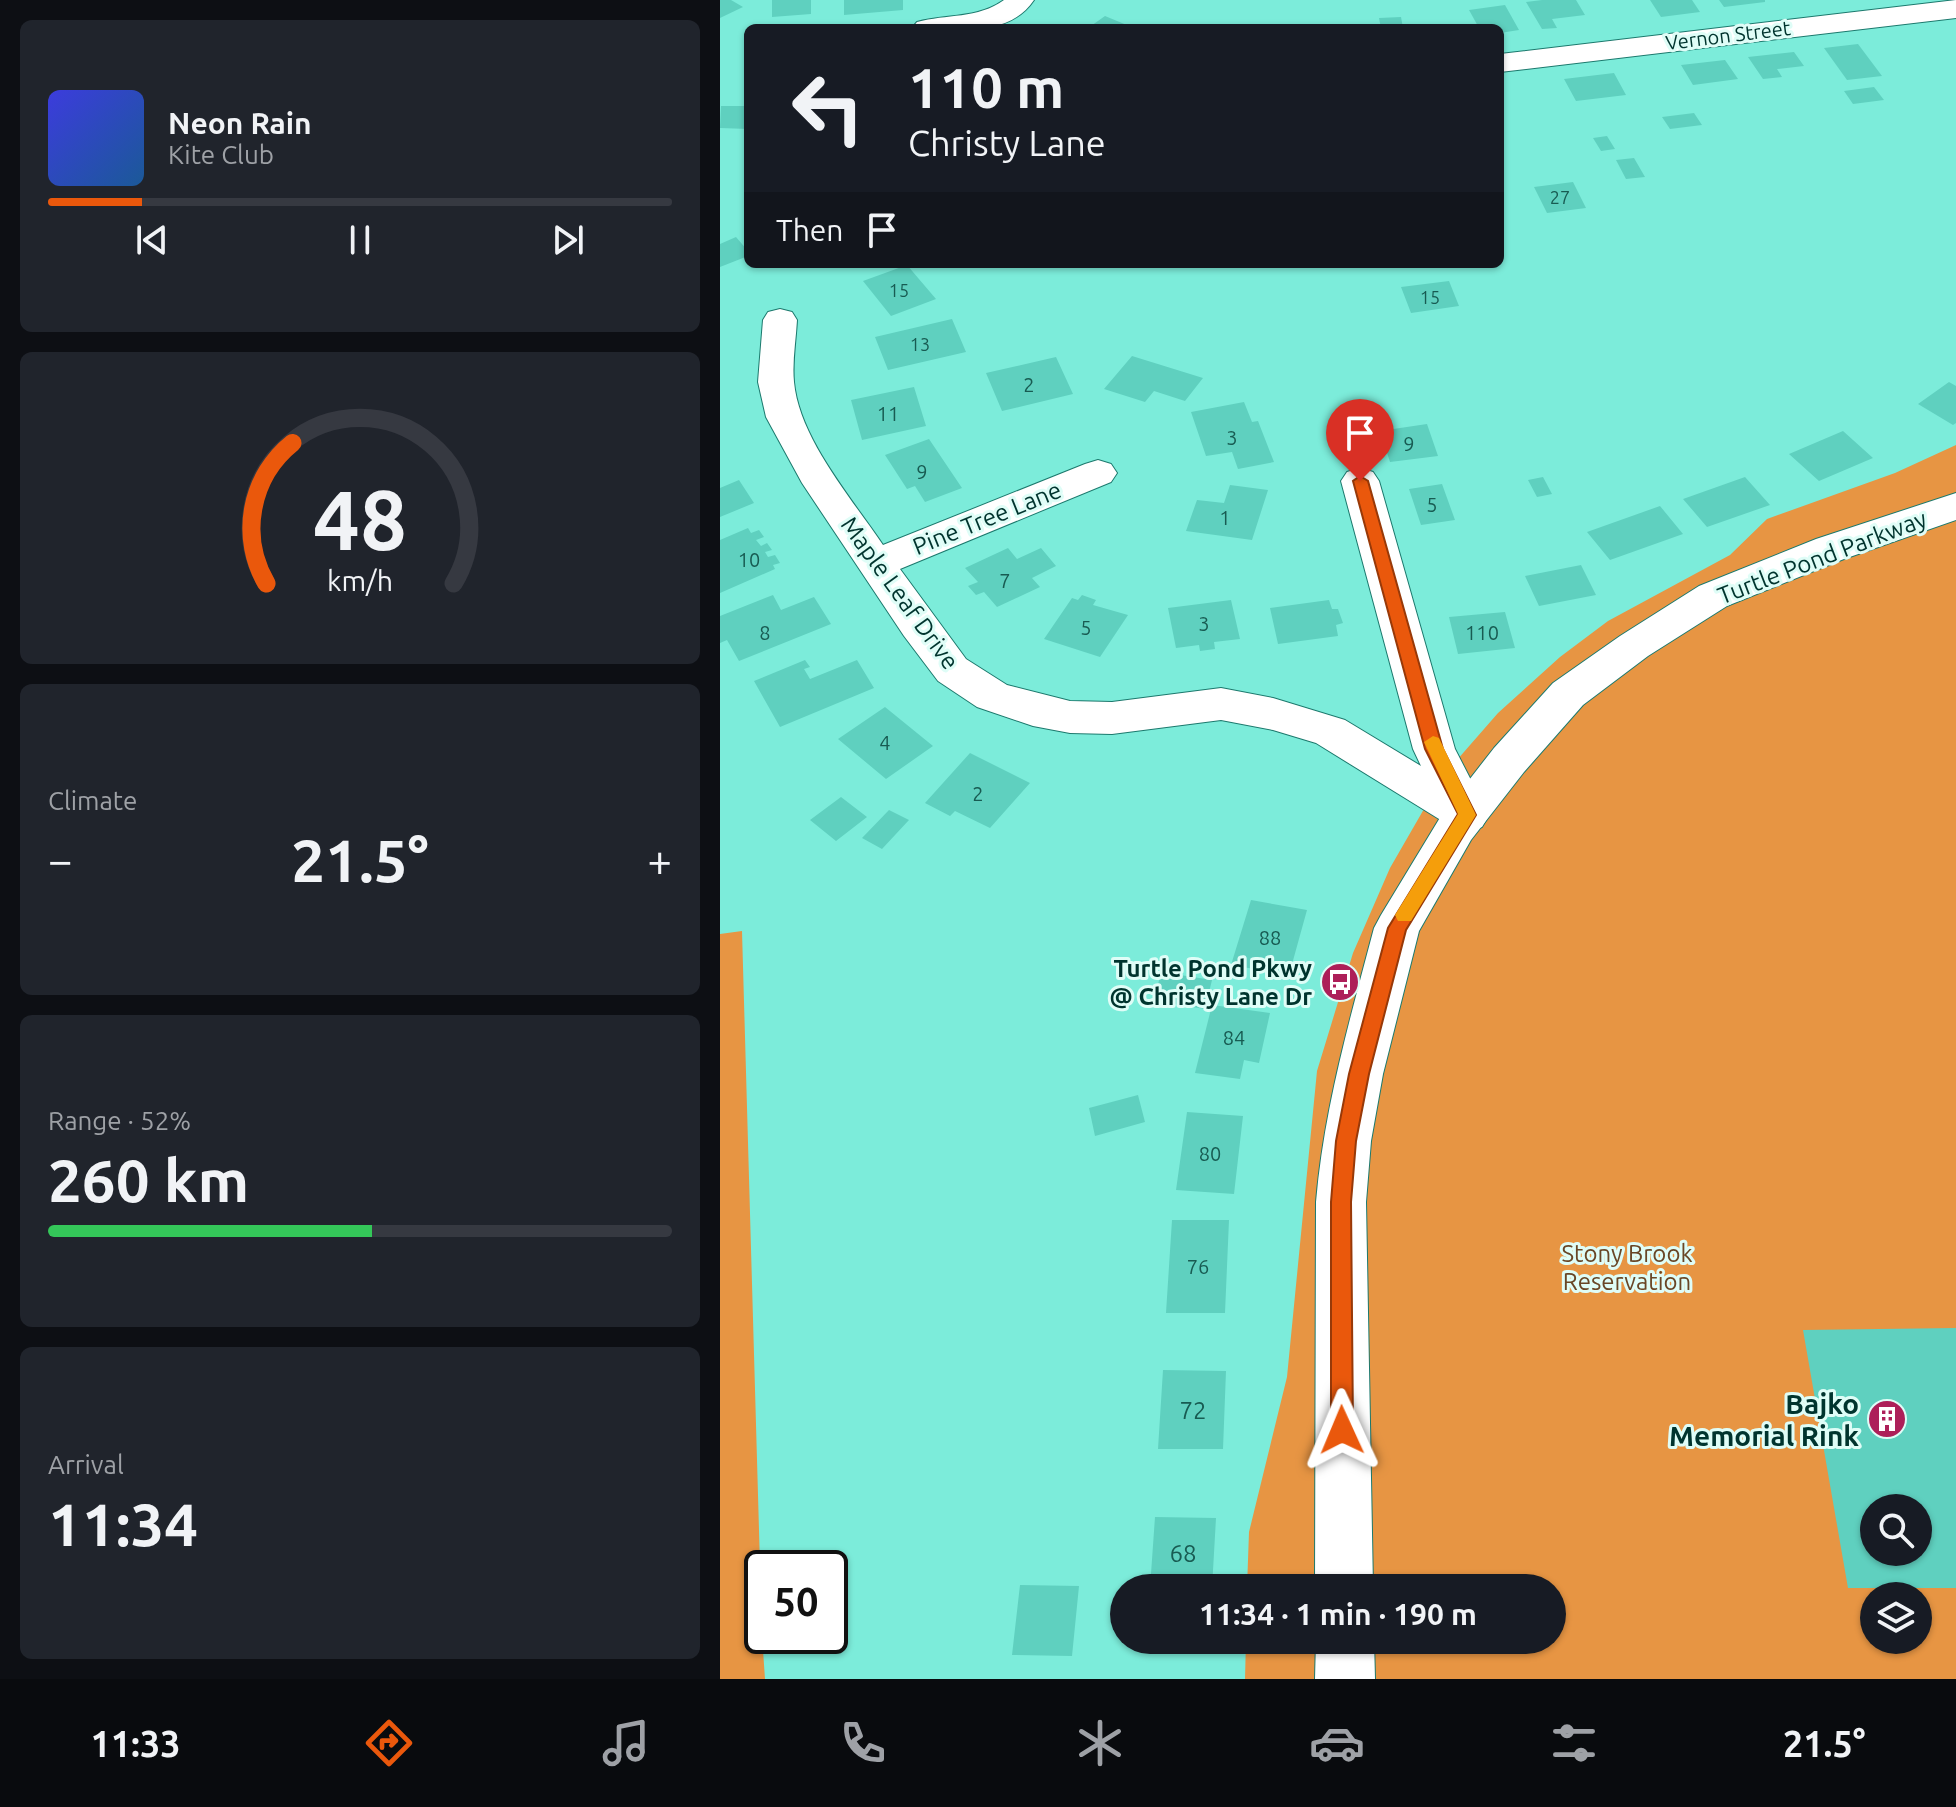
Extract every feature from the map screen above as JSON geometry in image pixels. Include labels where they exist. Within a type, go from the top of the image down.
[{"type":"street","points":[[951,24],[999,16],[1012,10],[1020,0]]},
{"type":"street","name":"Vernon Street","points":[[1504,63],[1956,9]]},
{"type":"street","name":"Maple Leaf Drive","points":[[780,320],[776,382],[784,417],[815,474],[952,670],[992,696],[1033,710],[1070,717],[1112,718],[1221,704],[1273,714],[1330,731],[1467,815]]},
{"type":"street","name":"Pine Tree Lane","points":[[876,563],[1098,473]]},
{"type":"street","points":[[1360,481],[1434,749],[1467,815]]},
{"type":"street","name":"Turtle Pond Parkway","points":[[1344,1574],[1340,1290],[1341,1202],[1346,1141],[1359,1074],[1397,928],[1467,815],[1509,760],[1568,694],[1713,596],[1830,549],[1956,506]]},
{"type":"street","points":[[1345,1654],[1345,1679]]},
{"type":"green space","name":"Stony Brook Reservation","points":[[1956,445],[1956,1679],[1245,1679],[1246,1654],[1566,1654],[1566,1574],[1248,1574],[1249,1532],[1287,1377],[1317,1071],[1353,953],[1390,868],[1443,776],[1498,713],[1560,657],[1608,621],[1730,555],[1767,519],[1895,473]]},
{"type":"green space","points":[[742,931],[760,1550],[744,1550],[744,1654],[763,1654],[765,1679],[720,1679],[720,934]]},
{"type":"building","points":[[720,0],[731,0],[743,7],[720,18]]},
{"type":"building","points":[[772,0],[811,0],[811,14],[772,17]]},
{"type":"building","points":[[844,0],[903,0],[903,10],[844,15]]},
{"type":"building","points":[[1576,0],[1585,15],[1552,19],[1557,28],[1542,29],[1526,2]]},
{"type":"building","points":[[1650,0],[1692,0],[1700,12],[1661,17]]},
{"type":"building","points":[[1719,0],[1765,0],[1765,2],[1724,7]]},
{"type":"building","points":[[1505,5],[1519,30],[1504,32],[1504,24],[1477,24],[1469,10]]},
{"type":"building","points":[[1105,16],[1124,24],[1094,24]]},
{"type":"building","points":[[1401,17],[1402,24],[1380,24],[1379,18]]},
{"type":"building","points":[[1858,44],[1882,76],[1847,80],[1824,48]]},
{"type":"building","points":[[1794,52],[1804,66],[1777,69],[1782,77],[1763,79],[1748,57]]},
{"type":"building","points":[[1725,60],[1738,79],[1693,85],[1681,65]]},
{"type":"building","points":[[1614,73],[1626,95],[1576,101],[1564,79]]},
{"type":"building","points":[[1874,87],[1884,100],[1853,104],[1844,91]]},
{"type":"building","points":[[721,106],[744,106],[744,129],[720,128]]},
{"type":"building","points":[[1694,113],[1702,125],[1670,129],[1662,117]]},
{"type":"building","points":[[1607,136],[1615,149],[1601,151],[1593,138]]},
{"type":"building","points":[[1634,158],[1645,177],[1626,179],[1616,160]]},
{"type":"building","points":[[1573,182],[1586,208],[1547,213],[1534,187]]},
{"type":"building","points":[[736,237],[744,246],[744,258],[720,267],[720,244]]},
{"type":"building","points":[[899,268],[910,268],[936,299],[891,316],[863,281]]},
{"type":"building","points":[[1449,281],[1459,306],[1411,313],[1401,287]]},
{"type":"building","points":[[952,319],[966,352],[888,370],[875,337]]},
{"type":"building","points":[[1132,356],[1203,378],[1185,401],[1154,391],[1145,402],[1104,389]]},
{"type":"building","points":[[1056,357],[1073,394],[1002,411],[986,373]]},
{"type":"building","points":[[1949,382],[1956,386],[1956,423],[1953,425],[1918,404]]},
{"type":"building","points":[[914,387],[926,426],[862,440],[851,400]]},
{"type":"building","points":[[1244,402],[1252,422],[1258,421],[1274,462],[1238,469],[1232,452],[1206,456],[1191,412]]},
{"type":"building","points":[[1427,424],[1438,456],[1390,462],[1380,431]]},
{"type":"building","points":[[1843,431],[1873,458],[1819,481],[1789,454]]},
{"type":"building","points":[[929,439],[962,488],[925,502],[915,486],[907,489],[885,455]]},
{"type":"building","points":[[1543,477],[1552,494],[1537,497],[1528,480]]},
{"type":"building","points":[[1745,477],[1770,505],[1707,527],[1683,499]]},
{"type":"building","points":[[739,480],[754,503],[720,517],[720,488]]},
{"type":"building","points":[[1442,484],[1455,520],[1421,525],[1409,489]]},
{"type":"building","points":[[1230,485],[1268,490],[1252,540],[1186,531],[1197,500],[1224,503]]},
{"type":"building","points":[[1660,506],[1683,534],[1610,560],[1587,532]]},
{"type":"building","points":[[748,528],[751,533],[759,530],[764,537],[756,540],[761,546],[767,543],[772,550],[765,552],[768,557],[775,555],[780,563],[773,565],[775,569],[720,593],[720,540]]},
{"type":"building","points":[[1008,548],[1017,559],[1041,548],[1056,566],[1032,578],[1040,587],[997,607],[984,592],[976,595],[968,586],[978,582],[965,568]]},
{"type":"building","points":[[1581,565],[1596,595],[1539,606],[1525,576]]},
{"type":"building","points":[[773,595],[781,610],[814,597],[831,624],[739,661],[727,640],[720,643],[720,616]]},
{"type":"building","points":[[1082,595],[1096,600],[1093,605],[1128,615],[1100,657],[1044,639],[1072,598],[1078,600]]},
{"type":"building","points":[[1231,600],[1240,639],[1214,642],[1215,649],[1200,651],[1199,645],[1176,648],[1168,608]]},
{"type":"building","points":[[1329,600],[1332,609],[1338,609],[1343,623],[1336,625],[1338,636],[1278,644],[1270,608]]},
{"type":"building","points":[[1505,612],[1515,648],[1458,654],[1449,617]]},
{"type":"building","points":[[805,660],[810,667],[804,669],[810,679],[857,660],[874,688],[780,727],[754,681]]},
{"type":"building","points":[[885,707],[933,746],[886,779],[838,739]]},
{"type":"building","points":[[970,753],[1030,783],[990,828],[955,811],[950,816],[925,803]]},
{"type":"building","points":[[841,797],[867,817],[836,841],[810,820]]},
{"type":"building","points":[[889,810],[909,820],[882,849],[862,838]]},
{"type":"building","points":[[1251,900],[1307,910],[1289,975],[1231,965]]},
{"type":"building","points":[[1161,972],[1212,980],[1205,1009],[1154,1001]]},
{"type":"building","points":[[1212,1005],[1270,1013],[1259,1063],[1244,1060],[1240,1079],[1195,1073]]},
{"type":"building","points":[[1138,1095],[1145,1122],[1095,1136],[1089,1108]]},
{"type":"building","points":[[1187,1112],[1243,1116],[1234,1194],[1176,1190]]},
{"type":"building","points":[[1172,1220],[1229,1220],[1225,1313],[1166,1313]]},
{"type":"building","name":"Bajko Memorial Rink","points":[[1956,1328],[1956,1588],[1932,1588],[1932,1582],[1860,1582],[1860,1588],[1848,1588],[1803,1330]]},
{"type":"building","points":[[1163,1370],[1226,1371],[1223,1449],[1158,1449]]},
{"type":"building","points":[[1155,1517],[1216,1518],[1213,1574],[1151,1574]]},
{"type":"building","points":[[1020,1585],[1079,1586],[1072,1656],[1012,1655]]},
{"type":"slow traffic","points":[[1405,915],[1456,828],[1467,815],[1433,742]]},
{"type":"place","name":"Turtle Pond Pkwy @ Christy Lane Dr","points":[[1340,982]]},
{"type":"place","name":"Bajko Memorial Rink","points":[[1887,1419]]},
{"type":"route","points":[[1342,1430],[1341,1202],[1346,1141],[1359,1074],[1397,928],[1456,828],[1467,815],[1434,749],[1360,481]]}]
